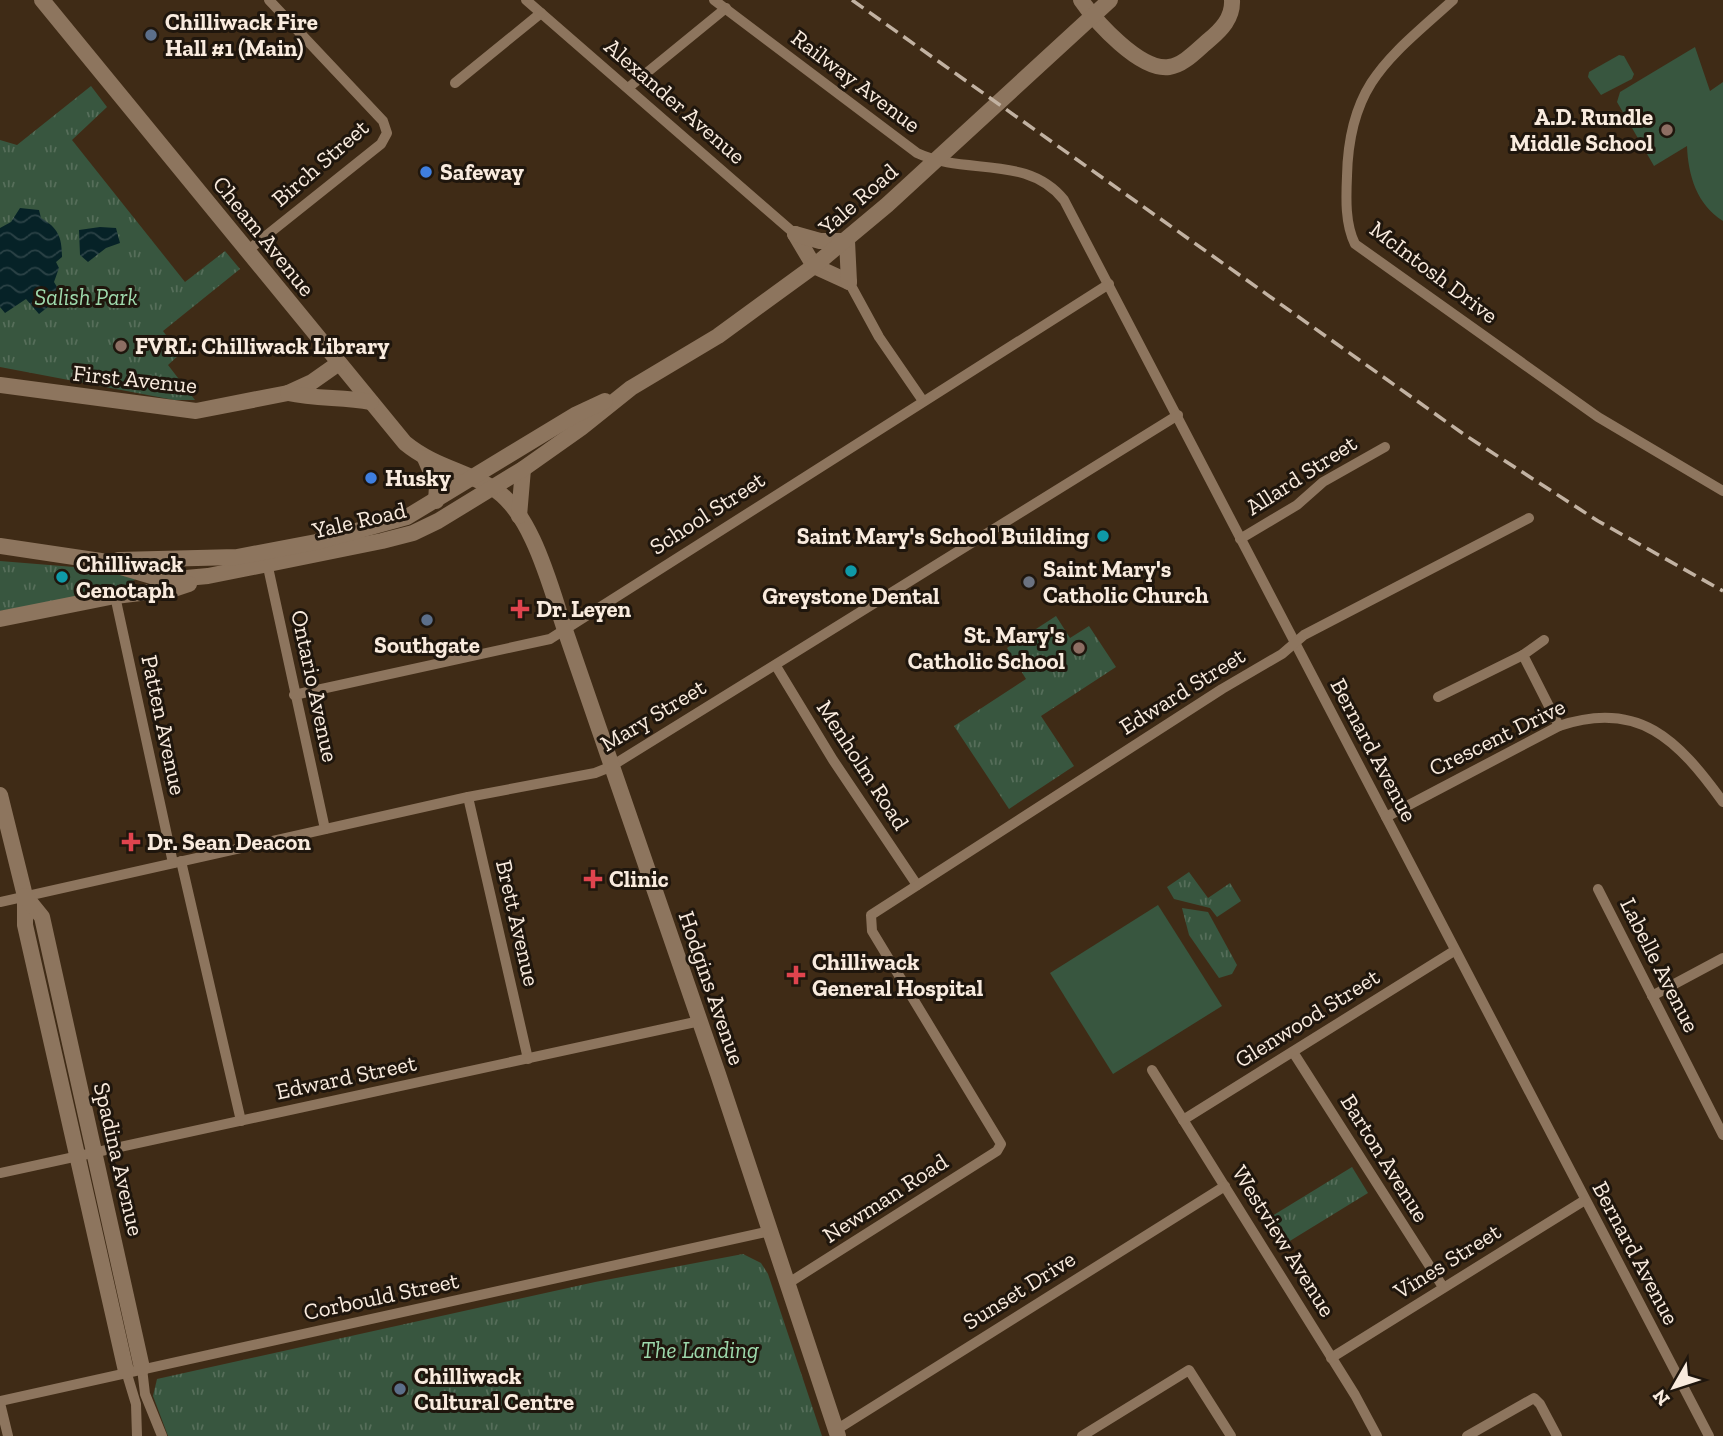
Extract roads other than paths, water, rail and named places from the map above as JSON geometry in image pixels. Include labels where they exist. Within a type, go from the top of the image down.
[{"type":"main road","name":"Cheam Avenue","points":[[42,0],[405,443],[425,458],[492,487]]},
{"type":"main road","points":[[1081,0],[1106,30],[1135,55],[1150,66],[1169,67],[1187,60],[1225,26],[1232,0]]},
{"type":"main road","name":"Yale Road","points":[[0,546],[102,561],[155,577],[208,576],[407,517],[575,415],[631,388],[718,336],[814,266],[887,205],[1108,1]]},
{"type":"main road","points":[[795,234],[820,241],[847,240],[849,282],[814,266],[795,234]]},
{"type":"main road","name":"First Avenue","points":[[0,385],[179,411],[210,409],[288,393],[313,382],[340,363]]},
{"type":"main road","name":"Yale Road","points":[[102,561],[265,557],[412,533],[438,521],[523,468],[581,428],[631,388]]},
{"type":"main road","points":[[288,393],[318,399],[331,396],[371,402]]},
{"type":"main road","points":[[425,458],[437,485],[436,501]]},
{"type":"main road","points":[[519,516],[523,468]]},
{"type":"main road","name":"Hodgins Avenue","points":[[492,487],[519,516],[540,558],[610,767],[701,1021],[837,1433]]},
{"type":"main road","points":[[115,596],[131,585],[155,577],[237,557]]},
{"type":"main road","points":[[0,619],[115,596],[174,589],[208,576]]},
{"type":"main road","name":"Spadina Avenue","points":[[0,795],[25,896],[42,917],[87,1155],[134,1369]]},
{"type":"street","name":"Birch Street","points":[[247,251],[381,144],[387,133],[383,121],[269,0]]},
{"type":"street","name":"Alexander Avenue","points":[[526,0],[795,234]]},
{"type":"street","name":"Railway Avenue","points":[[714,0],[917,153],[943,164]]},
{"type":"street","name":"McIntosh Drive","points":[[1453,0],[1374,75],[1353,119],[1348,148],[1346,190],[1349,232],[1355,244],[1598,416],[1723,491]]},
{"type":"street","points":[[628,88],[726,8]]},
{"type":"street","points":[[455,83],[541,13]]},
{"type":"street","name":"Bernard Avenue","points":[[943,164],[1015,170],[1050,185],[1065,200],[1709,1436]]},
{"type":"street","points":[[849,282],[879,337],[923,401]]},
{"type":"street","name":"School Street","points":[[294,695],[550,639],[1110,284]]},
{"type":"street","name":"Mary Street","points":[[0,902],[468,797],[595,773],[610,767],[1178,415]]},
{"type":"street","name":"Allard Street","points":[[1240,538],[1297,505],[1324,482],[1385,447]]},
{"type":"street","name":"Edward Street","points":[[1002,1143],[872,931],[869,920],[875,912],[1304,635],[1529,518]]},
{"type":"street","name":"Ontario Avenue","points":[[265,557],[326,829]]},
{"type":"street","name":"Patten Avenue","points":[[115,596],[241,1121]]},
{"type":"street","points":[[1438,697],[1523,655],[1544,640]]},
{"type":"street","points":[[1523,655],[1559,726]]},
{"type":"street","name":"Menholm Road","points":[[776,666],[833,761],[916,885]]},
{"type":"street","name":"Crescent Drive","points":[[1386,817],[1559,726],[1597,716],[1613,716],[1640,722],[1676,745],[1722,799]]},
{"type":"street","name":"Brett Avenue","points":[[468,797],[528,1059]]},
{"type":"street","name":"Labelle Avenue","points":[[1598,889],[1723,1135]]},
{"type":"street","name":"Glenwood Street","points":[[1183,1120],[1454,951]]},
{"type":"street","points":[[1652,996],[1723,958]]},
{"type":"street","name":"Edward Street","points":[[0,1173],[701,1021]]},
{"type":"street","name":"Barton Avenue","points":[[1293,1052],[1443,1287]]},
{"type":"street","name":"Westview Avenue","points":[[1152,1070],[1377,1436]]},
{"type":"street","name":"Newman Road","points":[[787,1284],[997,1151],[1002,1143]]},
{"type":"street","name":"Sunset Drive","points":[[837,1433],[1225,1186]]},
{"type":"street","name":"Vines Street","points":[[1331,1358],[1585,1200]]},
{"type":"street","name":"Corbould Street","points":[[0,1402],[134,1369],[770,1231]]},
{"type":"street","name":"Spadina Avenue","points":[[134,1369],[136,1436]]},
{"type":"street","name":"Spadina Avenue","points":[[134,1369],[162,1436]]},
{"type":"street","points":[[1082,1436],[1189,1370],[1231,1436]]},
{"type":"street","points":[[1467,1436],[1534,1398],[1541,1404],[1557,1436]]},
{"type":"street","points":[[0,1402],[8,1436]]},
{"type":"water","points":[[20,208],[39,210],[41,218],[58,234],[62,257],[56,262],[59,268],[54,282],[60,292],[69,290],[72,294],[57,307],[53,303],[39,314],[26,299],[5,313],[0,307],[0,228],[11,222]]},
{"type":"water","points":[[116,228],[120,243],[106,248],[88,262],[80,255],[79,230]]},
{"type":"railway","points":[[852,0],[1465,435],[1598,521],[1723,591]]},
{"type":"place","name":"Chilliwack Fire Hall #1 (Main)","points":[[151,35]]},
{"type":"place","name":"A.D. Rundle Middle School","points":[[1667,130]]},
{"type":"place","name":"Safeway","points":[[426,172]]},
{"type":"place","name":"FVRL: Chilliwack Library","points":[[121,346]]},
{"type":"place","name":"Husky","points":[[371,478]]},
{"type":"place","name":"Saint Mary's School Building","points":[[1103,536]]},
{"type":"place","name":"Greystone Dental","points":[[851,571]]},
{"type":"place","name":"Chilliwack Cenotaph","points":[[62,577]]},
{"type":"place","name":"Saint Mary's Catholic Church","points":[[1029,582]]},
{"type":"place","name":"Dr. Leyen","points":[[520,609]]},
{"type":"place","name":"Southgate","points":[[427,620]]},
{"type":"place","name":"St. Mary's Catholic School","points":[[1079,648]]},
{"type":"place","name":"Dr. Sean Deacon","points":[[131,842]]},
{"type":"place","name":"Clinic","points":[[593,879]]},
{"type":"place","name":"Chilliwack General Hospital","points":[[796,975]]},
{"type":"place","name":"Chilliwack Cultural Centre","points":[[400,1389]]},
{"type":"park label","name":"Salish Park","points":[[86,297]]},
{"type":"park label","name":"The Landing","points":[[700,1350]]}]
